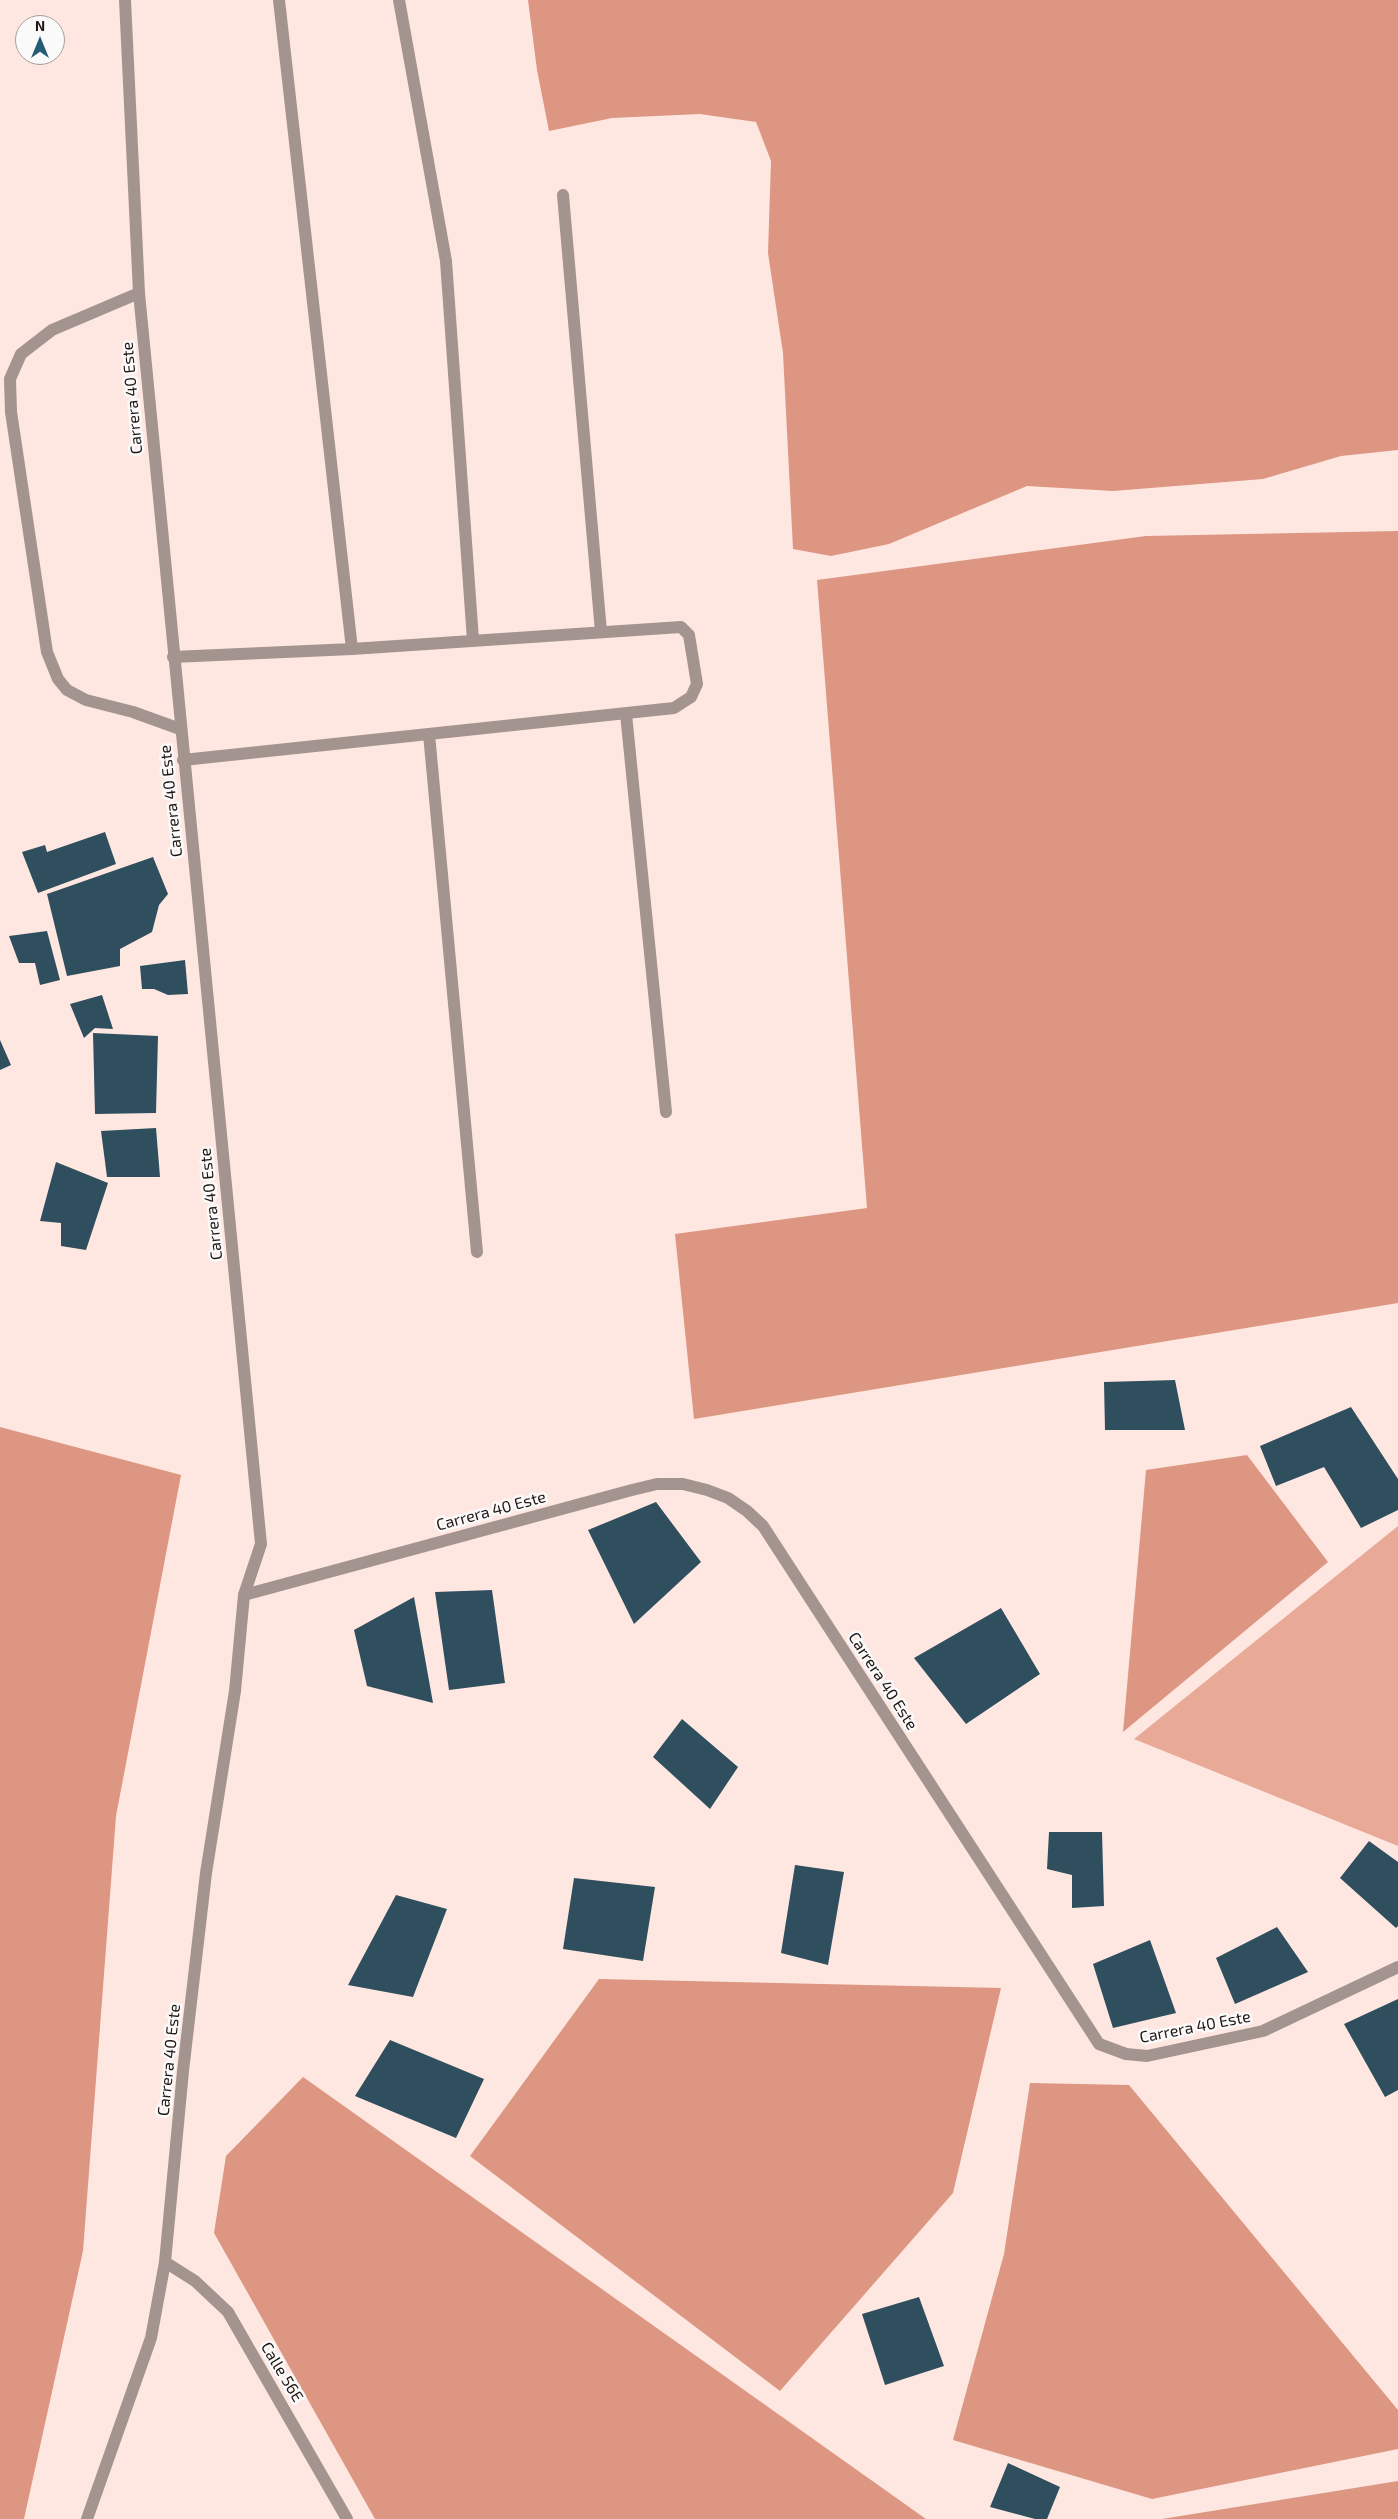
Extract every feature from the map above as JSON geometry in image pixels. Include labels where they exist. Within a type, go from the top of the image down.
[{"type":"street","name":"Carrera 40 Este","points":[[87,2519],[151,2338],[165,2262],[184,2062],[206,1872],[235,1691],[244,1595],[261,1544],[183,760],[139,293],[124,0]]},
{"type":"street","points":[[279,0],[352,649]]},
{"type":"street","points":[[399,0],[446,261],[473,640]]},
{"type":"street","points":[[562,195],[601,632]]},
{"type":"street","points":[[139,293],[52,330],[21,354],[10,379],[11,412],[48,652],[58,679],[67,690],[86,700],[133,712],[180,729]]},
{"type":"street","points":[[173,657],[352,649],[681,627],[689,635],[697,684],[691,697],[674,708],[183,760]]},
{"type":"street","points":[[626,714],[666,1112]]},
{"type":"street","points":[[429,734],[477,1252]]},
{"type":"street","name":"Carrera 40 Este","points":[[244,1595],[657,1484],[683,1484],[707,1490],[728,1498],[747,1511],[763,1526],[1099,2044],[1126,2054],[1147,2056],[1263,2031],[1398,1967]]},
{"type":"street","name":"Calle 56E","points":[[165,2262],[194,2281],[228,2312],[347,2519]]},
{"type":"shaded area","points":[[528,0],[1398,0],[1398,450],[1341,456],[1263,479],[1113,491],[1027,486],[889,544],[831,556],[793,549],[783,353],[768,253],[771,161],[756,122],[700,114],[612,118],[549,131],[537,70]]},
{"type":"shaded area","points":[[1398,531],[1398,1303],[694,1419],[675,1234],[867,1208],[817,580],[1146,536]]},
{"type":"shaded area","points":[[0,1427],[181,1475],[116,1816],[83,2251],[24,2519],[0,2519]]},
{"type":"shaded area","points":[[1247,1455],[1328,1562],[1123,1732],[1146,1470]]},
{"type":"shaded area","points":[[1398,1526],[1398,1846],[1134,1739]]},
{"type":"shaded area","points":[[599,1979],[1001,1988],[953,2193],[780,2391],[470,2156]]},
{"type":"shaded area","points":[[303,2077],[926,2519],[375,2519],[214,2233],[226,2156]]},
{"type":"shaded area","points":[[1030,2083],[1129,2085],[1398,2410],[1398,2449],[1152,2499],[953,2440],[1004,2254]]},
{"type":"shaded area","points":[[1398,2481],[1398,2519],[1162,2519]]},
{"type":"building","points":[[105,832],[116,864],[38,893],[22,852],[45,845],[47,852]]},
{"type":"building","points":[[153,857],[168,894],[159,905],[152,932],[120,949],[120,966],[67,976],[47,894]]},
{"type":"building","points":[[47,931],[60,980],[40,985],[35,963],[19,963],[9,936]]},
{"type":"building","points":[[185,960],[188,994],[168,995],[154,989],[142,989],[140,966]]},
{"type":"building","points":[[102,995],[113,1029],[95,1028],[84,1038],[70,1004]]},
{"type":"building","points":[[93,1033],[158,1036],[156,1113],[95,1114]]},
{"type":"building","points":[[0,1040],[11,1065],[0,1070]]},
{"type":"building","points":[[156,1128],[160,1177],[107,1177],[101,1131]]},
{"type":"building","points":[[56,1162],[108,1183],[86,1250],[61,1246],[61,1223],[40,1221]]},
{"type":"building","points":[[1175,1380],[1185,1430],[1105,1430],[1104,1382]]},
{"type":"building","points":[[1351,1407],[1398,1479],[1398,1510],[1361,1528],[1324,1467],[1276,1486],[1260,1446]]},
{"type":"building","points":[[656,1502],[701,1562],[634,1624],[588,1530]]},
{"type":"building","points":[[492,1590],[505,1683],[449,1690],[435,1592]]},
{"type":"building","points":[[414,1597],[433,1703],[367,1686],[354,1630]]},
{"type":"building","points":[[1001,1608],[1040,1674],[966,1724],[914,1658]]},
{"type":"building","points":[[682,1719],[738,1767],[710,1809],[653,1757]]},
{"type":"building","points":[[1049,1832],[1102,1832],[1104,1906],[1072,1908],[1072,1875],[1047,1869]]},
{"type":"building","points":[[1369,1841],[1398,1862],[1398,1926],[1396,1928],[1340,1878]]},
{"type":"building","points":[[795,1865],[844,1872],[828,1965],[781,1953]]},
{"type":"building","points":[[574,1878],[655,1887],[643,1961],[563,1949]]},
{"type":"building","points":[[396,1895],[447,1909],[413,1997],[348,1985]]},
{"type":"building","points":[[1277,1927],[1308,1972],[1235,2004],[1216,1958]]},
{"type":"building","points":[[1150,1940],[1176,2013],[1113,2028],[1093,1964]]},
{"type":"building","points":[[1398,1999],[1398,2090],[1385,2097],[1344,2024]]},
{"type":"building","points":[[390,2040],[484,2079],[456,2138],[355,2096]]},
{"type":"building","points":[[919,2297],[944,2366],[885,2385],[862,2314]]},
{"type":"building","points":[[1008,2463],[1060,2487],[1047,2519],[1035,2519],[990,2507]]}]
